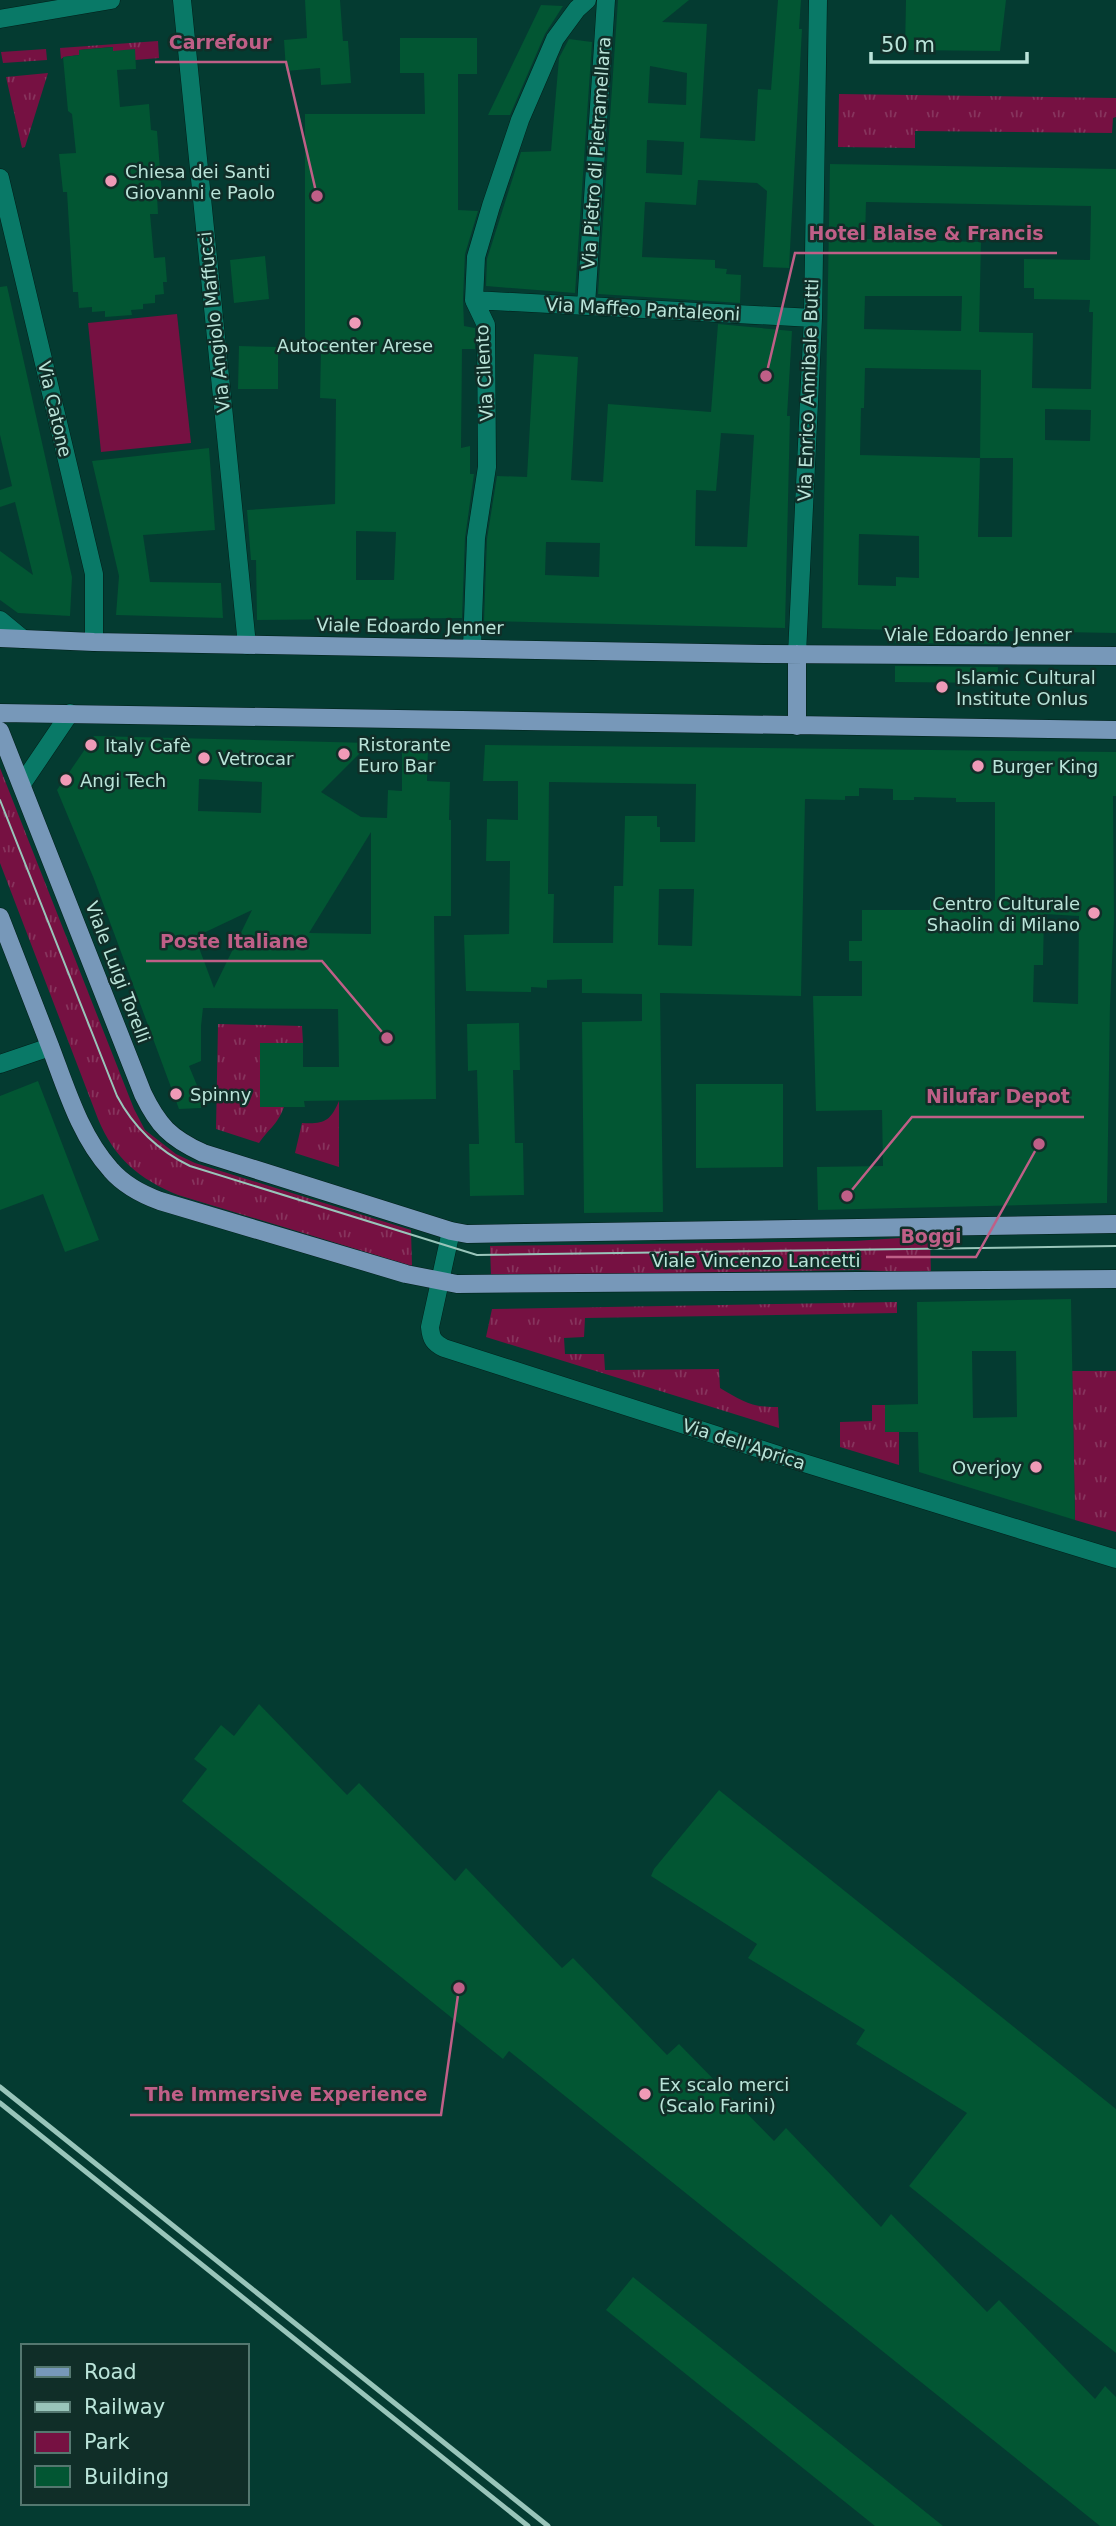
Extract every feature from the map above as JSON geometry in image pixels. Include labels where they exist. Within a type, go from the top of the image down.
[{"type":"main road","name":"Viale Edoardo Jenner","points":[[0,638],[94,642],[797,654],[1116,656]]},
{"type":"main road","points":[[797,654],[797,726]]},
{"type":"main road","points":[[0,713],[1116,730]]},
{"type":"main road","name":"Viale Luigi Torelli","points":[[0,731],[154,1117],[182,1143],[203,1153]]},
{"type":"main road","points":[[0,917],[50,1047]]},
{"type":"main road","name":"Viale Vincenzo Lancetti","points":[[50,1047],[69,1097],[94,1146],[110,1170],[135,1190],[160,1200],[439,1282],[464,1284],[1116,1279]]},
{"type":"main road","name":"Viale Vincenzo Lancetti","points":[[203,1153],[451,1231],[474,1234],[1116,1224]]},
{"type":"street","points":[[0,19],[111,0]]},
{"type":"street","name":"Via Angiolo Maffucci","points":[[182,0],[247,645]]},
{"type":"street","name":"Via Cilento","points":[[472,647],[476,538],[487,467],[486,325],[474,300],[476,257],[520,120],[555,39],[587,0]]},
{"type":"street","name":"Via Pietro di Pietramellara","points":[[586,306],[606,0]]},
{"type":"street","name":"Via Enrico Annibale Butti","points":[[797,654],[813,318],[818,0]]},
{"type":"street","name":"Via Catone","points":[[0,178],[94,574],[94,642]]},
{"type":"street","name":"Via Maffeo Pantaleoni","points":[[474,300],[813,318]]},
{"type":"street","points":[[0,620],[23,639]]},
{"type":"street","points":[[22,785],[70,713]]},
{"type":"street","points":[[0,1065],[50,1047]]},
{"type":"street","points":[[439,1282],[451,1231]]},
{"type":"street","name":"Via dell'Aprica","points":[[439,1282],[430,1327],[431,1338],[444,1348],[791,1460],[1116,1559]]},
{"type":"green space","points":[[158,41],[159,58],[135,60],[113,51],[112,47],[79,50],[79,55],[61,59],[60,48]]},
{"type":"green space","points":[[46,49],[47,60],[3,63],[1,52]]},
{"type":"green space","points":[[48,73],[25,147],[22,148],[6,77]]},
{"type":"green space","points":[[839,94],[1116,98],[1116,117],[1113,118],[1112,133],[915,131],[915,148],[838,147]]},
{"type":"green space","points":[[177,314],[191,443],[101,452],[88,323]]},
{"type":"green space","points":[[0,768],[134,1109],[145,1130],[176,1154],[195,1163],[411,1230],[412,1266],[178,1195],[151,1182],[120,1156],[98,1119],[0,863]]},
{"type":"green space","points":[[218,1024],[302,1026],[303,1043],[260,1043],[260,1107],[284,1107],[259,1143],[216,1129]]},
{"type":"green space","points":[[339,1101],[339,1167],[295,1153],[302,1123],[325,1120],[333,1113]]},
{"type":"green space","points":[[930,1236],[931,1273],[856,1270],[491,1276],[490,1246],[855,1241]]},
{"type":"green space","points":[[897,1302],[897,1313],[585,1318],[584,1337],[564,1338],[565,1354],[604,1354],[605,1370],[719,1369],[720,1388],[748,1403],[778,1407],[779,1428],[486,1337],[492,1309]]},
{"type":"green space","points":[[1072,1371],[1116,1371],[1116,1532],[1075,1520]]},
{"type":"green space","points":[[872,1405],[885,1405],[885,1432],[899,1432],[899,1465],[840,1447],[840,1422],[872,1421]]},
{"type":"building","points":[[305,0],[340,0],[343,41],[348,41],[351,83],[321,85],[320,68],[286,71],[284,40],[307,38]]},
{"type":"building","points":[[618,0],[689,0],[662,22],[707,24],[700,138],[755,141],[758,89],[771,90],[778,0],[801,0],[799,29],[802,29],[789,268],[763,267],[767,191],[757,183],[698,180],[696,205],[645,202],[642,257],[715,260],[715,268],[727,269],[726,274],[741,275],[740,303],[598,294]],"holes":[[[650,66],[687,73],[686,105],[648,103]],[[647,140],[684,142],[682,175],[646,173]]]},
{"type":"building","points":[[906,0],[1006,0],[1000,51],[905,50]]},
{"type":"building","points":[[541,5],[563,6],[545,34],[510,115],[488,115]]},
{"type":"building","points":[[400,38],[477,38],[477,74],[458,74],[458,210],[478,211],[465,254],[463,299],[464,326],[475,328],[475,349],[462,349],[461,448],[470,446],[470,474],[474,474],[465,538],[462,618],[257,620],[256,560],[251,560],[247,510],[335,504],[336,399],[320,398],[321,348],[305,347],[305,114],[425,114],[424,73],[400,73]],"holes":[[[356,531],[396,532],[394,580],[356,580]]]},
{"type":"building","points":[[569,39],[592,42],[575,293],[486,286],[487,259],[521,152],[551,151],[559,58]]},
{"type":"building","name":"Chiesa dei Santi Giovanni e Paolo","points":[[113,47],[113,51],[135,49],[136,69],[117,70],[120,107],[149,104],[151,130],[157,131],[162,195],[157,195],[158,214],[150,214],[154,258],[165,257],[167,282],[163,282],[164,294],[155,295],[155,303],[143,304],[143,309],[131,310],[132,315],[105,317],[105,311],[92,312],[92,307],[79,308],[78,292],[73,292],[67,192],[63,192],[59,154],[76,153],[72,114],[68,111],[63,57],[79,55],[79,50]]},
{"type":"building","points":[[830,164],[1116,169],[1116,633],[1000,631],[999,644],[895,643],[895,630],[822,628]],"holes":[[[866,202],[1091,206],[1090,260],[1024,259],[1024,288],[1034,288],[1034,299],[1090,300],[1089,312],[1093,312],[1091,389],[1032,388],[1033,333],[979,332],[981,242],[865,239]],[[865,296],[962,296],[961,331],[864,329]],[[865,368],[981,370],[980,458],[860,455]],[[1045,409],[1091,410],[1090,441],[1045,440]],[[980,458],[1013,458],[1012,537],[978,537]],[[859,534],[919,536],[919,578],[896,577],[896,586],[858,585]]]},
{"type":"building","points":[[265,256],[269,299],[234,303],[230,260]]},
{"type":"building","points":[[7,286],[72,577],[70,616],[18,613],[0,600],[0,551],[33,575],[15,502],[0,507],[0,490],[12,486],[0,435],[0,287]]},
{"type":"building","points":[[718,324],[792,331],[787,416],[790,416],[785,628],[484,621],[487,539],[497,476],[527,477],[534,354],[578,357],[571,480],[603,482],[608,404],[711,412]],"holes":[[[721,433],[754,435],[747,547],[695,546],[696,490],[716,491]],[[546,542],[600,543],[599,577],[545,575]]]},
{"type":"building","points":[[239,346],[278,347],[278,389],[238,389]]},
{"type":"building","points":[[209,448],[215,530],[143,535],[150,582],[221,583],[223,618],[116,615],[119,576],[92,461]]},
{"type":"building","points":[[895,666],[998,667],[997,683],[895,682]]},
{"type":"building","points":[[94,736],[370,743],[321,792],[361,817],[387,818],[388,790],[402,791],[402,745],[428,746],[427,781],[450,782],[451,820],[451,916],[434,916],[436,1099],[304,1101],[305,1107],[260,1107],[260,1043],[303,1043],[303,1067],[339,1067],[338,1009],[203,1008],[201,1061],[189,1066],[201,1095],[201,1108],[179,1109],[94,879],[57,790]],"holes":[[[199,779],[262,782],[261,813],[198,811]],[[371,832],[371,934],[309,933]],[[252,910],[214,988],[195,937]]]},
{"type":"building","points":[[485,745],[1116,752],[1116,796],[1113,796],[1114,919],[1107,1203],[818,1210],[817,1167],[883,1166],[882,1110],[816,1111],[813,996],[862,996],[862,961],[849,961],[849,941],[862,941],[862,910],[930,910],[930,900],[995,901],[995,802],[956,802],[956,798],[914,797],[914,800],[893,800],[893,789],[859,788],[859,796],[845,796],[845,800],[805,799],[801,996],[660,993],[663,1212],[584,1213],[582,1022],[642,1021],[642,994],[582,993],[582,979],[547,980],[547,988],[531,987],[531,992],[466,991],[464,935],[509,934],[510,861],[486,861],[487,819],[518,820],[518,781],[483,781]],"holes":[[[549,782],[696,784],[695,842],[660,842],[657,816],[625,816],[623,886],[614,886],[613,943],[553,943],[554,894],[548,894]],[[659,889],[694,889],[692,946],[658,945]],[[1044,914],[1079,916],[1078,1004],[1033,1002],[1034,965],[1043,965]]]},
{"type":"building","points":[[519,1023],[520,1070],[513,1070],[515,1143],[523,1143],[524,1195],[470,1196],[469,1144],[479,1144],[477,1070],[468,1071],[467,1024]]},
{"type":"building","points":[[38,1081],[99,1240],[65,1252],[43,1194],[0,1210],[0,1096]]},
{"type":"building","points":[[696,1084],[783,1084],[783,1167],[696,1168]]},
{"type":"building","points":[[1071,1299],[1075,1520],[919,1472],[918,1432],[885,1432],[885,1405],[918,1404],[917,1302]],"holes":[[[972,1351],[1016,1351],[1017,1417],[973,1418]]]},
{"type":"building","name":"Ex scalo merci (Scalo Farini)","points":[[259,1704],[347,1795],[359,1783],[455,1881],[466,1868],[562,1968],[573,1958],[667,2055],[679,2044],[774,2141],[786,2128],[881,2227],[891,2214],[987,2312],[999,2300],[1095,2399],[1105,2386],[1116,2397],[1116,2526],[1100,2526],[509,2051],[503,2059],[182,1801],[207,1769],[194,1759],[221,1725],[234,1736]]},
{"type":"building","points":[[719,1790],[1116,2109],[1116,2353],[909,2186],[967,2113],[856,2044],[865,2030],[748,1958],[757,1944],[651,1876]]},
{"type":"building","points":[[633,2277],[943,2526],[875,2526],[606,2310]]},
{"type":"tram line","points":[[0,800],[117,1096],[131,1118],[148,1137],[167,1153],[190,1166],[477,1255],[1116,1246]]},
{"type":"railway","points":[[0,2087],[548,2526]]},
{"type":"railway","points":[[0,2103],[528,2526]]},
{"type":"place","name":"Chiesa dei Santi Giovanni e Paolo","points":[[111,181]]},
{"type":"place","name":"Carrefour","points":[[317,196]]},
{"type":"place","name":"Autocenter Arese","points":[[355,323]]},
{"type":"place","name":"Hotel Blaise & Francis","points":[[766,376]]},
{"type":"place","name":"Islamic Cultural Institute Onlus","points":[[942,687]]},
{"type":"place","name":"Italy Cafè","points":[[91,745]]},
{"type":"place","name":"Ristorante Euro Bar","points":[[344,754]]},
{"type":"place","name":"Vetrocar","points":[[204,758]]},
{"type":"place","name":"Burger King","points":[[978,766]]},
{"type":"place","name":"Angi Tech","points":[[66,780]]},
{"type":"place","name":"Centro Culturale Shaolin di Milano","points":[[1094,913]]},
{"type":"place","name":"Poste Italiane","points":[[387,1038]]},
{"type":"place","name":"Spinny","points":[[176,1094]]},
{"type":"place","name":"Boggi","points":[[1039,1144]]},
{"type":"place","name":"Nilufar Depot","points":[[847,1196]]},
{"type":"place","name":"Overjoy","points":[[1036,1467]]},
{"type":"place","name":"The Immersive Experience","points":[[459,1988]]},
{"type":"place","name":"Ex scalo merci (Scalo Farini)","points":[[645,2094]]}]
